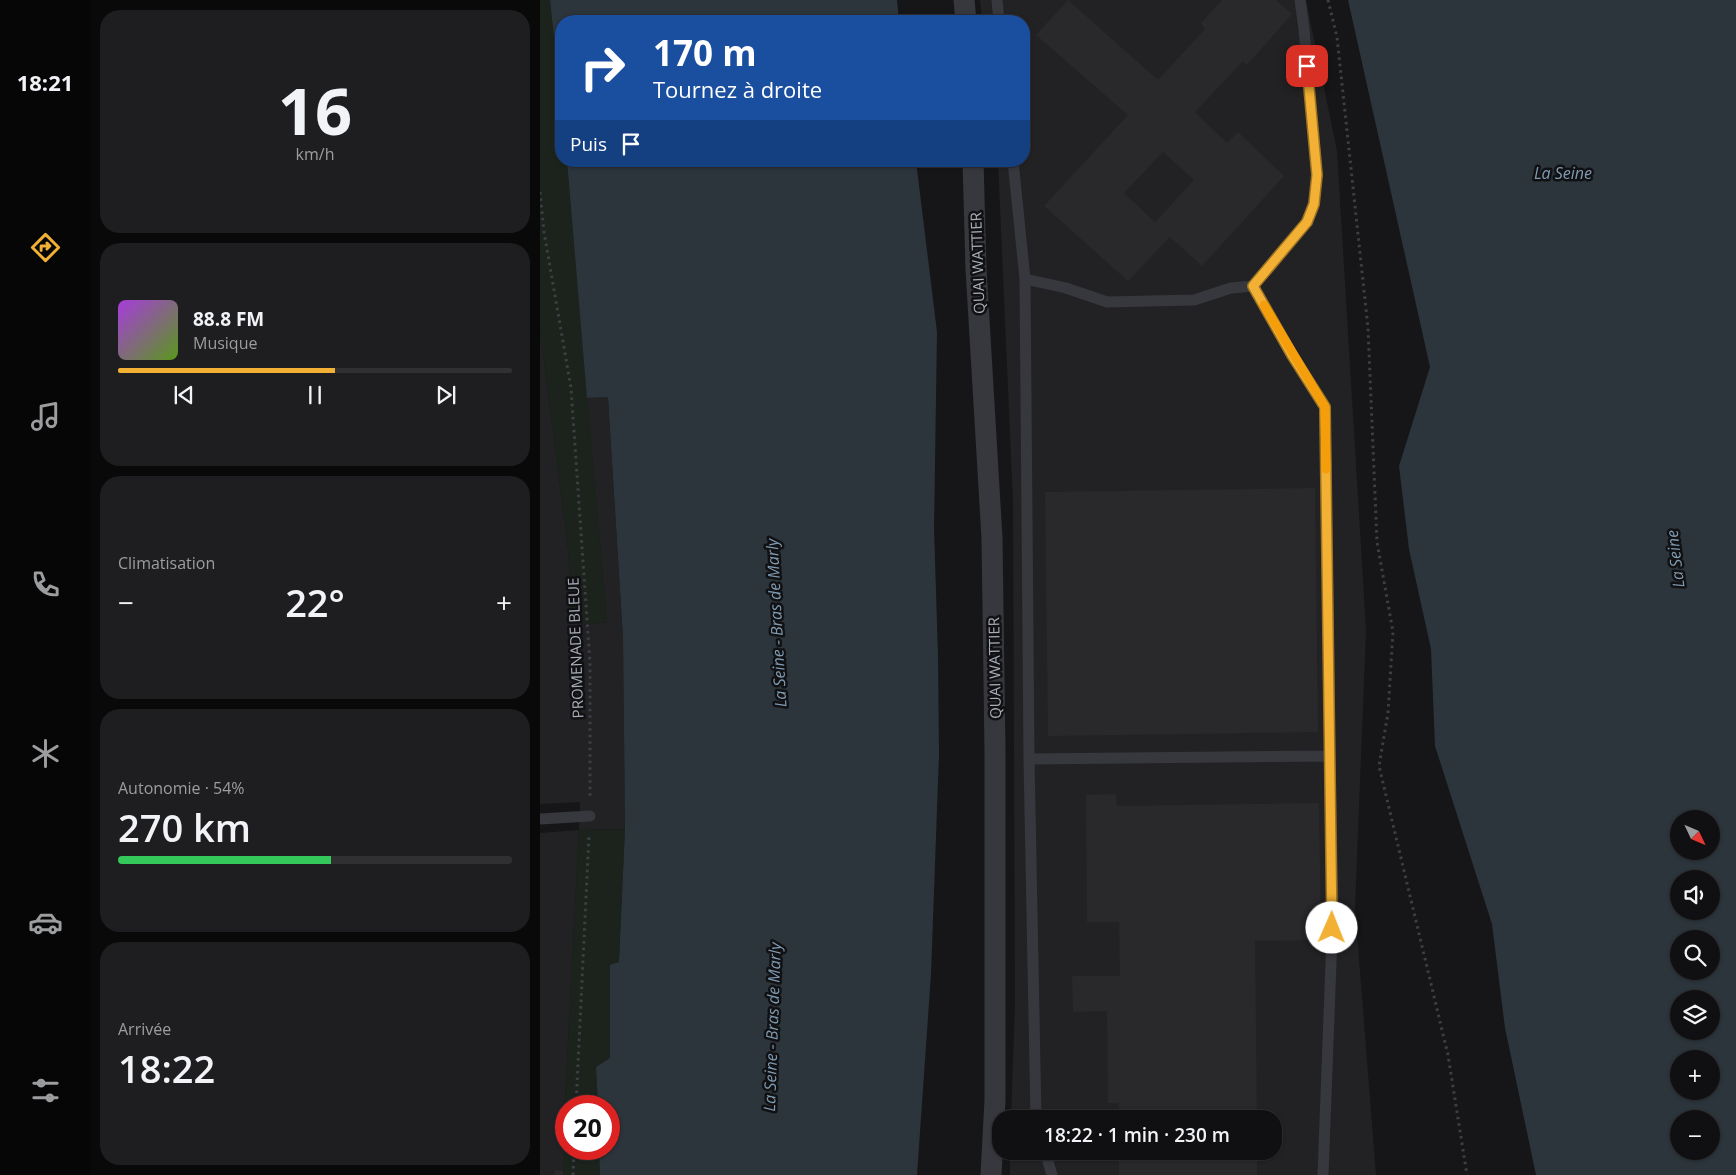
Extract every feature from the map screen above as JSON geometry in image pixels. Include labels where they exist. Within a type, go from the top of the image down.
[{"type":"street","points":[[964,0],[965,15]]},
{"type":"street","name":"QUAI WATTIER","points":[[973,167],[976,279],[992,538],[995,752],[995,1100],[991,1175]]},
{"type":"lane","points":[[997,0],[998,15]]},
{"type":"lane","points":[[1025,279],[1066,288],[1107,302],[1194,300],[1231,288],[1253,286],[1307,222],[1314,204],[1317,175],[1300,0]]},
{"type":"lane","points":[[1014,167],[1025,279],[1029,759],[1036,1110]]},
{"type":"lane","points":[[1253,286],[1292,355],[1325,407],[1333,909],[1323,1175]]},
{"type":"lane","points":[[1029,759],[1330,756]]},
{"type":"lane","points":[[540,819],[590,816]]},
{"type":"lane","points":[[1048,1160],[1052,1175]]},
{"type":"path","points":[[1328,0],[1337,37],[1368,328],[1377,542],[1393,632],[1388,713],[1379,766],[1448,1055],[1467,1175]]},
{"type":"path","name":"PROMENADE BLEUE","points":[[540,192],[544,232],[571,388],[590,662],[590,816],[577,1095]]},
{"type":"path","points":[[573,1175],[574,1160]]},
{"type":"shaded area","points":[[540,0],[550,0],[555,48],[555,167],[567,167],[607,622],[582,625],[572,606],[568,548],[540,329]]},
{"type":"shaded area","points":[[980,0],[1306,0],[1337,151],[1366,630],[1355,908],[1376,1175],[1010,1175],[1010,1160],[1282,1160],[1282,1110],[1011,1110],[1015,1002],[1013,502],[998,167],[1030,167],[1030,15],[981,15]]},
{"type":"shaded area","points":[[540,329],[568,548],[572,606],[583,625],[607,622],[587,398],[608,397],[623,637],[625,829],[579,830],[580,802],[540,804]]},
{"type":"shaded area","points":[[625,829],[619,962],[610,966],[610,1058],[596,1067],[597,1095],[565,1095],[579,830]]},
{"type":"shaded area","points":[[579,830],[565,1095],[555,1095],[555,1160],[563,1160],[563,1175],[540,1175],[540,833]]},
{"type":"shaded area","points":[[563,1160],[599,1160],[600,1175],[563,1175]]},
{"type":"water","points":[[550,0],[897,0],[898,15],[555,15],[555,48]]},
{"type":"water","name":"La Seine","points":[[1348,0],[1736,0],[1736,1175],[1536,1175],[1505,1028],[1492,924],[1435,746],[1431,649],[1409,549],[1399,466],[1430,367]]},
{"type":"water","name":"La Seine - Bras de Marly","points":[[568,167],[917,167],[937,332],[934,528],[939,754],[931,974],[917,1175],[600,1175],[599,1160],[620,1160],[620,1095],[597,1095],[596,1067],[610,1058],[610,965],[619,962],[625,829],[623,637],[608,397],[587,398]]},
{"type":"building","points":[[1068,0],[1158,80],[1205,29],[1201,23],[1222,0],[1276,0],[1292,14],[1247,65],[1243,61],[1195,112],[1227,143],[1238,132],[1284,176],[1202,266],[1170,237],[1128,281],[1044,206],[1128,115],[1036,35]],"holes":[[[1163,152],[1194,180],[1155,222],[1124,193]]]},
{"type":"building","points":[[1315,488],[1318,732],[1048,736],[1045,492]]},
{"type":"building","points":[[1116,794],[1117,806],[1319,803],[1321,940],[1255,941],[1257,1110],[1119,1110],[1119,1103],[1108,1103],[1107,1011],[1073,1012],[1072,976],[1120,976],[1119,922],[1087,922],[1086,795]]},
{"type":"building","points":[[1119,1160],[1257,1160],[1257,1175],[1119,1175]]},
{"type":"building","points":[[555,1170],[563,1171],[563,1175],[554,1175]]},
{"type":"slow traffic","points":[[1264,305],[1292,355],[1325,407],[1326,469]]},
{"type":"route","points":[[1307,66],[1317,175],[1314,204],[1307,222],[1253,286],[1292,355],[1325,407],[1332,928]]}]
